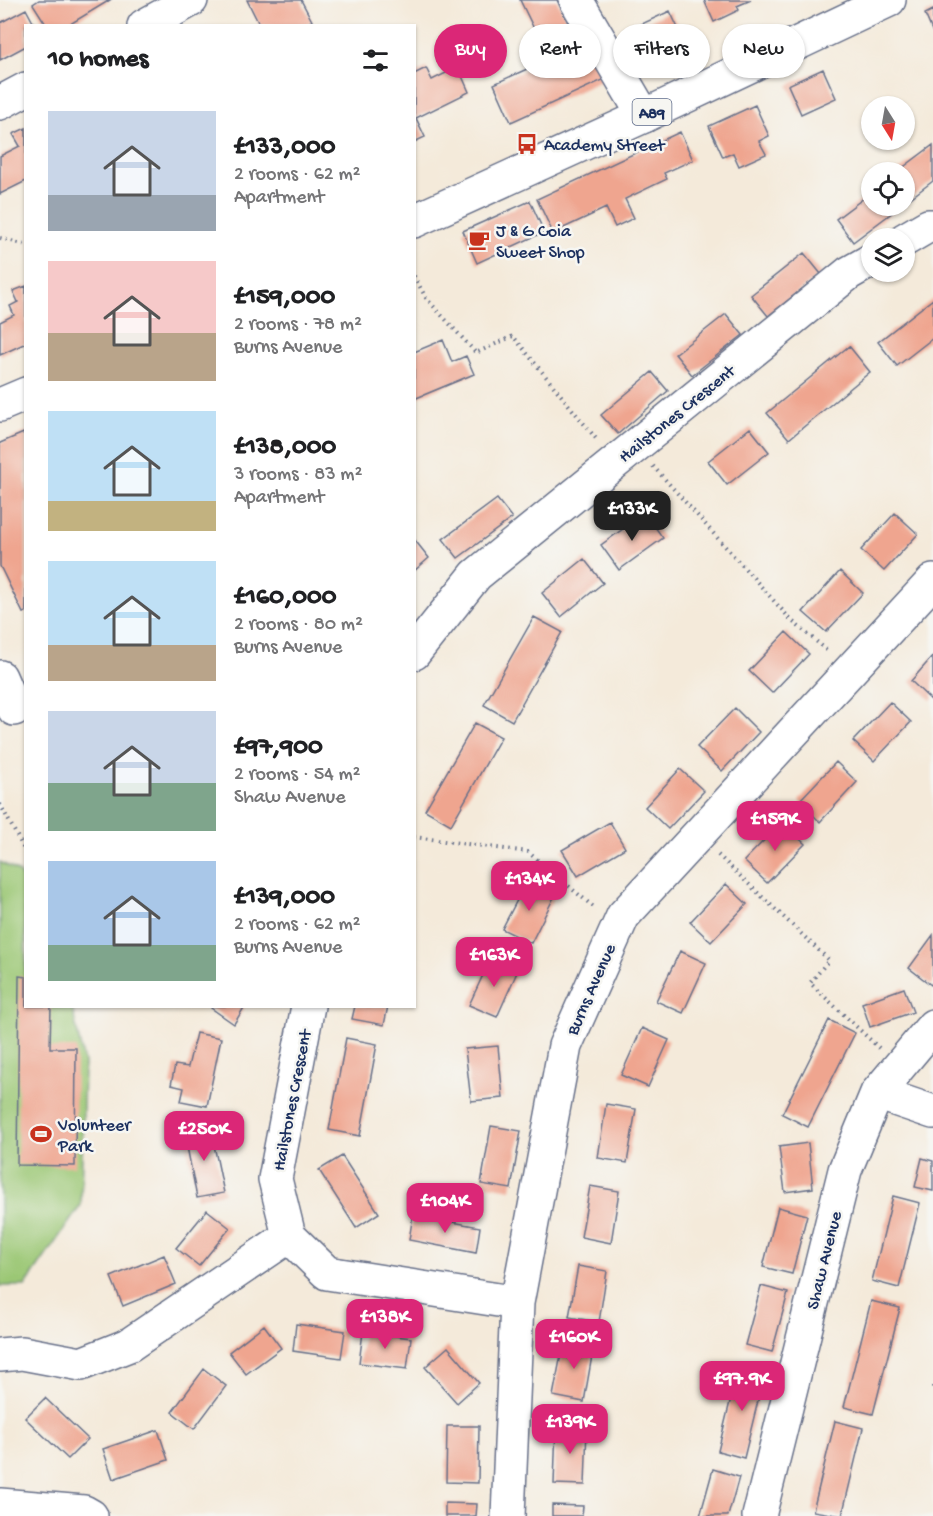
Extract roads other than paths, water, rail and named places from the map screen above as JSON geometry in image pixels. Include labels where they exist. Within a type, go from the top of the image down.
[{"type":"street","points":[[576,0],[644,116]]},
{"type":"street","name":"A89","points":[[416,220],[644,116],[889,0]]},
{"type":"street","points":[[0,103],[24,90]]},
{"type":"street","points":[[915,234],[928,226],[933,226]]},
{"type":"street","name":"Hailstones Crescent","points":[[416,651],[476,575],[849,273],[861,266]]},
{"type":"street","points":[[0,405],[24,395]]},
{"type":"street","name":"Burns Avenue","points":[[508,1516],[517,1303],[565,1046],[622,916],[933,581]]},
{"type":"street","points":[[0,677],[13,709]]},
{"type":"street","name":"Hailstones Crescent","points":[[289,1236],[275,1179],[308,1008]]},
{"type":"street","name":"Shaw Avenue","points":[[759,1516],[845,1170],[877,1093],[933,1026]]},
{"type":"street","points":[[877,1093],[933,1112]]},
{"type":"street","points":[[0,1355],[22,1353],[81,1364],[110,1353],[129,1345],[289,1236],[327,1273],[517,1303]]},
{"type":"street","points":[[0,1505],[84,1512],[91,1516]]},
{"type":"place","name":"Academy Street","points":[[527,144]]},
{"type":"place","name":"J & G Coia Sweet Shop","points":[[479,240]]},
{"type":"place","name":"Volunteer Park","points":[[41,1134]]}]
